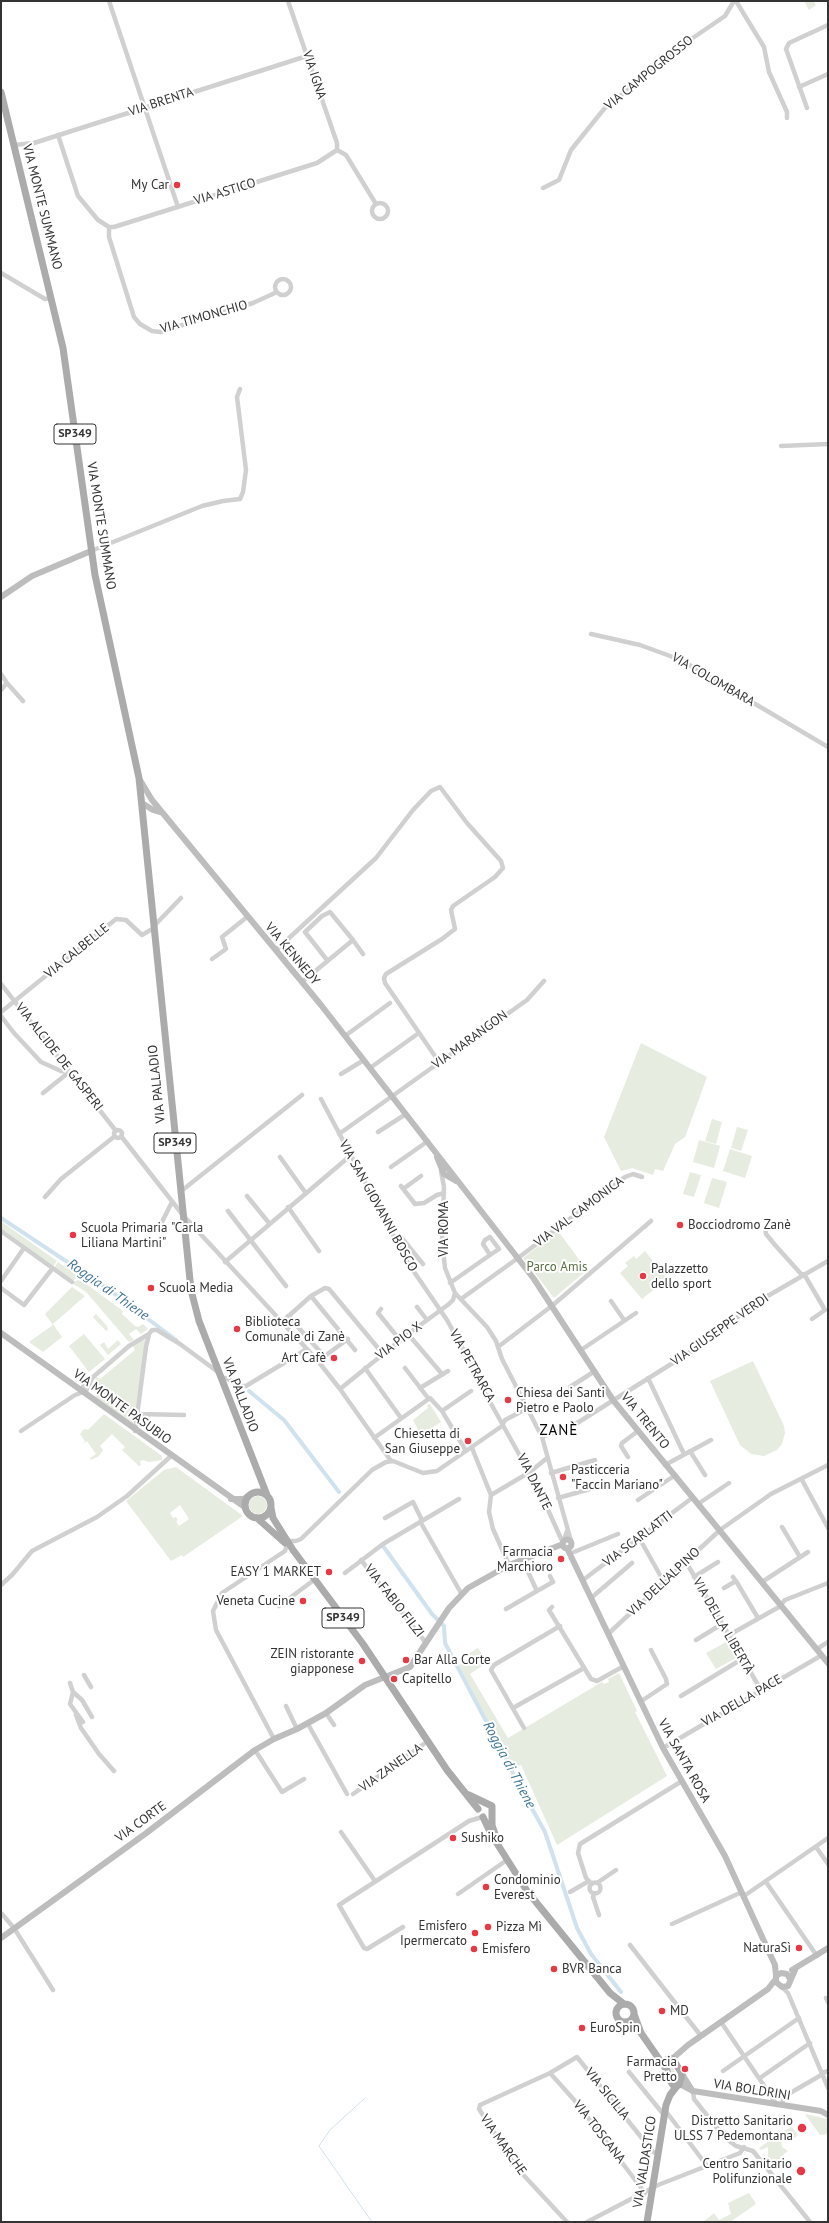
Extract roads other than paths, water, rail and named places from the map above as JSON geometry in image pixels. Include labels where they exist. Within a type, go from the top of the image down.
[{"type":"main road","name":"VIA MONTE SUMMANO","points":[[1,92],[52,298],[65,362],[91,551],[139,778],[141,801]]},
{"type":"main road","name":"VIA PALLADIO","points":[[141,801],[182,1214],[191,1290],[199,1321],[258,1471]]},
{"type":"main road","points":[[246,1508],[251,1494],[257,1485],[258,1471]]},
{"type":"main road","name":"SP349","points":[[258,1471],[267,1495],[271,1501],[271,1508],[276,1524],[288,1545],[386,1677],[428,1741],[480,1814],[527,1891],[610,1993]]},
{"type":"main road","points":[[251,1494],[260,1492],[267,1495]]},
{"type":"main road","name":"SP349","points":[[246,1508],[250,1515],[257,1518],[288,1545]]},
{"type":"main road","points":[[257,1518],[264,1517],[271,1508]]},
{"type":"main road","points":[[268,1528],[276,1524]]},
{"type":"main road","name":"SP349","points":[[462,1790],[477,1800],[484,1802]]},
{"type":"main road","points":[[484,1802],[492,1805],[492,1814],[489,1817],[480,1814],[480,1804],[484,1802]]},
{"type":"main road","name":"SP349","points":[[492,1814],[492,1825],[497,1844]]},
{"type":"main road","points":[[610,1993],[624,2004],[631,2006],[641,2032],[654,2049],[668,2073],[671,2082],[679,2085]]},
{"type":"main road","points":[[610,1993],[620,2021],[627,2022],[641,2032]]},
{"type":"main road","points":[[616,2012],[619,2006],[624,2004]]},
{"type":"main road","points":[[627,2022],[632,2019],[634,2014]]},
{"type":"main road","points":[[654,2049],[662,2056],[671,2058],[678,2066],[682,2074]]},
{"type":"main road","name":"VIA VALDASTICO","points":[[647,2222],[665,2110],[668,2073],[666,2064],[671,2058]]},
{"type":"main road","name":"VIA VALDASTICO","points":[[665,2110],[670,2095],[679,2085],[682,2074]]},
{"type":"street","points":[[109,1],[178,207]]},
{"type":"street","name":"VIA IGNA","points":[[288,1],[337,143],[337,150]]},
{"type":"street","points":[[735,1],[764,47],[769,72],[785,106],[787,118]]},
{"type":"street","name":"VIA CAMPOGROSSO","points":[[544,188],[560,180],[570,150],[604,109],[684,44],[725,16],[735,1]]},
{"type":"street","points":[[806,108],[785,51],[786,47],[789,43],[828,25]]},
{"type":"street","name":"VIA BRENTA","points":[[14,145],[34,143],[307,56]]},
{"type":"street","points":[[799,87],[828,74]]},
{"type":"street","points":[[58,135],[78,196],[98,220],[109,227]]},
{"type":"street","points":[[337,150],[346,155],[376,204]]},
{"type":"street","name":"VIA ASTICO","points":[[109,227],[114,228],[316,163],[337,150]]},
{"type":"street","name":"VIA TIMONCHIO","points":[[109,227],[109,237],[134,316],[144,327],[152,331],[160,332],[253,303],[277,292]]},
{"type":"street","points":[[1,273],[45,299],[52,298]]},
{"type":"street","points":[[1,597],[32,576],[91,551],[202,506],[223,500],[240,499],[243,492],[246,470],[237,397],[240,389]]},
{"type":"street","points":[[781,446],[828,444]]},
{"type":"street","name":"VIA COLOMBARA","points":[[591,634],[640,645],[681,660],[828,747]]},
{"type":"street","points":[[1,674],[23,701]]},
{"type":"street","points":[[1,690],[7,683]]},
{"type":"street","name":"VIA KENNEDY","points":[[139,778],[152,800],[345,1036],[428,1142],[443,1166]]},
{"type":"street","points":[[276,950],[376,858],[413,810],[431,791],[440,787],[466,823],[501,861],[503,868],[496,877],[453,906],[451,910],[455,929],[384,976],[385,983],[438,1062]]},
{"type":"street","points":[[141,801],[152,800]]},
{"type":"street","points":[[141,801],[153,810],[163,813]]},
{"type":"street","points":[[143,819],[149,811],[153,810]]},
{"type":"street","points":[[154,927],[181,898]]},
{"type":"street","points":[[327,960],[305,932],[317,920],[330,912],[363,954]]},
{"type":"street","points":[[212,959],[226,949],[222,938],[248,917]]},
{"type":"street","name":"VIA CALBELLE","points":[[1,1012],[116,919],[126,920],[142,935],[154,927]]},
{"type":"street","points":[[302,982],[353,940]]},
{"type":"street","name":"VIA MARANGON","points":[[339,1134],[393,1097],[438,1062],[527,1000],[544,981]]},
{"type":"street","name":"VIA ALCIDE DE GASPERI","points":[[1,984],[16,1001],[69,1072],[116,1131],[120,1131],[121,1136],[182,1214],[318,1361],[340,1388],[391,1461]]},
{"type":"street","points":[[345,1036],[390,1003]]},
{"type":"street","points":[[1,1016],[37,1058],[52,1068],[69,1072]]},
{"type":"street","points":[[370,1068],[416,1035]]},
{"type":"street","points":[[341,1074],[364,1060]]},
{"type":"street","points":[[43,1093],[69,1072]]},
{"type":"street","points":[[180,1192],[302,1095]]},
{"type":"street","name":"VIA SAN GIOVANNI BOSCO","points":[[321,1099],[408,1263],[440,1310]]},
{"type":"street","points":[[378,1132],[406,1114]]},
{"type":"street","points":[[115,1136],[116,1131]]},
{"type":"street","points":[[45,1197],[56,1184],[115,1136],[121,1136]]},
{"type":"street","points":[[391,1167],[428,1142]]},
{"type":"street","points":[[225,1262],[305,1192],[350,1156]]},
{"type":"street","points":[[280,1157],[305,1192]]},
{"type":"street","name":"VIA TRENTO","points":[[443,1166],[459,1183],[553,1305],[613,1400],[828,1663]]},
{"type":"street","name":"VIA ROMA","points":[[443,1166],[443,1257],[450,1283],[455,1293],[487,1327],[498,1347],[502,1359],[526,1409],[542,1437],[547,1458]]},
{"type":"street","name":"VIA VAL CAMONICA","points":[[461,1299],[518,1258],[624,1177],[633,1174],[642,1177]]},
{"type":"street","name":"VIA ROMA","points":[[444,1187],[450,1175]]},
{"type":"street","name":"VIA ROMA","points":[[421,1176],[402,1187],[414,1204],[424,1203],[437,1195],[444,1193]]},
{"type":"street","points":[[247,1196],[269,1223]]},
{"type":"street","points":[[160,1226],[172,1202]]},
{"type":"street","points":[[288,1207],[319,1251]]},
{"type":"street","points":[[228,1211],[286,1286]]},
{"type":"street","points":[[498,1347],[553,1305],[651,1221]]},
{"type":"street","points":[[765,1227],[766,1234],[803,1275],[824,1310],[812,1319]]},
{"type":"street","points":[[1,1232],[72,1282]]},
{"type":"street","points":[[490,1255],[483,1244],[485,1240],[497,1232]]},
{"type":"street","points":[[394,1237],[401,1237],[423,1264]]},
{"type":"street","points":[[450,1283],[499,1249],[490,1237]]},
{"type":"street","points":[[1,1280],[24,1248]]},
{"type":"street","name":"VIA GIUSEPPE VERDI","points":[[542,1437],[574,1425],[703,1344],[754,1304],[828,1261]]},
{"type":"street","points":[[1,1288],[24,1305],[52,1269]]},
{"type":"street","points":[[282,1322],[311,1296],[321,1289],[329,1289],[383,1354]]},
{"type":"street","points":[[453,1300],[455,1293]]},
{"type":"street","points":[[311,1296],[348,1339],[355,1350]]},
{"type":"street","name":"VIA ROMA","points":[[453,1300],[466,1306]]},
{"type":"street","name":"VIA PIO X","points":[[340,1388],[453,1300]]},
{"type":"street","points":[[611,1301],[624,1320]]},
{"type":"street","points":[[417,1307],[427,1320]]},
{"type":"street","points":[[381,1309],[378,1313],[400,1340]]},
{"type":"street","name":"VIA PETRARCA","points":[[440,1310],[503,1423]]},
{"type":"street","points":[[582,1350],[636,1313]]},
{"type":"street","points":[[288,1316],[324,1356]]},
{"type":"street","points":[[71,1384],[84,1383],[92,1378],[130,1346],[149,1334],[152,1330],[157,1330],[220,1375],[243,1386],[307,1349]]},
{"type":"street","points":[[135,1430],[149,1334]]},
{"type":"street","points":[[408,1334],[442,1374]]},
{"type":"street","name":"VIA MONTE PASUBIO","points":[[2,1335],[246,1508]]},
{"type":"street","points":[[318,1361],[348,1339]]},
{"type":"street","points":[[365,1368],[401,1418]]},
{"type":"street","points":[[405,1368],[428,1398],[434,1400],[466,1451]]},
{"type":"street","points":[[420,1388],[448,1370]]},
{"type":"street","points":[[570,1387],[595,1371]]},
{"type":"street","points":[[92,1378],[90,1386],[92,1399]]},
{"type":"street","points":[[648,1378],[684,1454]]},
{"type":"street","points":[[82,1392],[84,1383]]},
{"type":"street","points":[[21,1431],[82,1392],[86,1391],[90,1386]]},
{"type":"street","points":[[442,1411],[471,1392]]},
{"type":"street","points":[[374,1438],[428,1398]]},
{"type":"street","points":[[274,1739],[216,1630],[213,1611],[222,1592],[282,1553],[288,1545],[296,1541],[372,1470],[391,1461],[417,1471],[430,1473],[437,1471],[502,1426],[505,1420],[526,1409]]},
{"type":"street","points":[[138,1414],[184,1415]]},
{"type":"street","name":"VIA DANTE","points":[[503,1423],[530,1472],[566,1544]]},
{"type":"street","points":[[628,1457],[621,1446],[622,1443],[638,1431]]},
{"type":"street","points":[[665,1465],[711,1440]]},
{"type":"street","points":[[472,1448],[491,1495],[490,1518],[509,1565]]},
{"type":"street","points":[[690,1451],[705,1475]]},
{"type":"street","points":[[1,1585],[12,1576],[32,1552],[97,1518],[127,1496],[171,1456]]},
{"type":"street","points":[[385,1518],[413,1502],[421,1518],[421,1523],[461,1593],[493,1572],[522,1559],[566,1544],[567,1531],[547,1458],[530,1472],[491,1495]]},
{"type":"street","points":[[551,1473],[595,1460]]},
{"type":"street","name":"VIA DELL'ALPINO","points":[[608,1634],[720,1530],[766,1497],[802,1480],[828,1465]]},
{"type":"street","points":[[638,1500],[674,1476]]},
{"type":"street","points":[[802,1480],[828,1528]]},
{"type":"street","points":[[698,1504],[729,1483]]},
{"type":"street","points":[[558,1498],[608,1484]]},
{"type":"street","points":[[231,1498],[244,1499],[251,1494]]},
{"type":"street","name":"VIA SCARLATTI","points":[[583,1580],[692,1498]]},
{"type":"street","points":[[344,1573],[382,1544],[421,1523],[459,1499]]},
{"type":"street","points":[[782,1526],[800,1557]]},
{"type":"street","points":[[574,1552],[618,1534]]},
{"type":"street","points":[[288,1545],[296,1541]]},
{"type":"street","points":[[642,1543],[664,1582]]},
{"type":"street","name":"VIA SANTA ROSA","points":[[566,1544],[574,1552],[577,1566]]},
{"type":"street","name":"VIA SANTA ROSA","points":[[566,1544],[663,1748],[725,1856],[782,1982]]},
{"type":"street","points":[[762,1582],[808,1552]]},
{"type":"street","points":[[522,1559],[537,1591]]},
{"type":"street","name":"VIA FABIO FILZI","points":[[362,1560],[426,1643]]},
{"type":"street","name":"VIA DELLA LIBERTÀ","points":[[686,1562],[761,1690]]},
{"type":"street","points":[[694,1577],[718,1562]]},
{"type":"street","points":[[591,1598],[632,1563]]},
{"type":"street","points":[[506,1609],[553,1582],[550,1576]]},
{"type":"street","points":[[724,1588],[735,1579],[758,1618]]},
{"type":"street","points":[[279,1606],[314,1580]]},
{"type":"street","points":[[729,1636],[785,1600],[828,1583]]},
{"type":"street","name":"VIA CORTE","points":[[1,1938],[145,1834],[256,1750],[274,1739],[308,1724],[365,1685],[410,1667],[461,1593]]},
{"type":"street","points":[[552,1607],[549,1610],[591,1679],[596,1681],[624,1666]]},
{"type":"street","points":[[696,1640],[722,1624]]},
{"type":"street","points":[[524,1728],[491,1670],[493,1667],[560,1626]]},
{"type":"street","points":[[816,1648],[828,1642]]},
{"type":"street","points":[[640,1702],[667,1684],[666,1679],[651,1650]]},
{"type":"street","name":"VIA DELLA PACE","points":[[663,1748],[822,1655]]},
{"type":"street","points":[[681,1696],[742,1659]]},
{"type":"street","points":[[513,1708],[584,1668]]},
{"type":"street","points":[[84,1675],[91,1687]]},
{"type":"street","points":[[70,1683],[73,1692],[82,1700],[92,1717]]},
{"type":"street","points":[[73,1692],[70,1704],[81,1728],[103,1760],[114,1771]]},
{"type":"street","points":[[286,1706],[297,1729]]},
{"type":"street","points":[[326,1713],[334,1726]]},
{"type":"street","points":[[76,1715],[82,1722]]},
{"type":"street","points":[[308,1724],[347,1794]]},
{"type":"street","name":"VIA ZANELLA","points":[[353,1794],[428,1741]]},
{"type":"street","points":[[256,1750],[282,1792],[304,1778]]},
{"type":"street","points":[[102,1754],[103,1760]]},
{"type":"street","points":[[595,1893],[590,1890],[590,1882],[578,1853],[580,1844],[682,1781]]},
{"type":"street","points":[[403,1927],[367,1949],[364,1948],[339,1905],[480,1814]]},
{"type":"street","points":[[341,1832],[375,1881]]},
{"type":"street","points":[[672,1924],[743,1894],[766,1882],[828,1838]]},
{"type":"street","points":[[816,1847],[828,1864]]},
{"type":"street","points":[[458,1894],[508,1860]]},
{"type":"street","points":[[570,1892],[590,1882],[597,1883],[616,1870]]},
{"type":"street","points":[[766,1882],[817,1956]]},
{"type":"street","points":[[597,1883],[601,1888],[593,1897],[599,1915]]},
{"type":"street","points":[[2,1914],[14,1928],[53,1990]]},
{"type":"street","points":[[630,1945],[701,2036]]},
{"type":"street","points":[[671,2058],[768,1989],[782,1982],[795,1970],[828,1948]]},
{"type":"street","name":"VIA SANTA ROSA","points":[[775,1965],[784,1973],[782,1982]]},
{"type":"street","points":[[795,1970],[784,1973],[782,1982],[810,2043],[828,2088]]},
{"type":"street","points":[[723,2071],[799,2018]]},
{"type":"street","points":[[720,2022],[779,2105],[785,2096],[828,2071]]},
{"type":"street","points":[[678,2066],[681,2056],[693,2042]]},
{"type":"street","points":[[760,2078],[810,2043]]},
{"type":"street","name":"VIA SICILIA","points":[[550,2073],[577,2057],[654,2152],[658,2154]]},
{"type":"street","points":[[629,2072],[665,2110],[707,2166]]},
{"type":"street","name":"VIA TOSCANA","points":[[550,2073],[576,2102],[645,2193]]},
{"type":"street","name":"VIA MARCHE","points":[[550,2073],[480,2105],[479,2109],[516,2167],[567,2222]]},
{"type":"street","name":"VIA BOLDRINI","points":[[682,2074],[693,2094],[821,2111],[828,2114]]},
{"type":"street","points":[[679,2085],[693,2094],[725,2138],[736,2146],[744,2147],[753,2151],[810,2222]]},
{"type":"street","points":[[587,2222],[652,2189],[740,2154],[744,2147]]},
{"type":"waterway","name":"Roggia di Thiene","points":[[1,1218],[108,1289],[176,1340]]},
{"type":"waterway","name":"Roggia di Thiene","points":[[249,1391],[284,1420],[339,1492]]},
{"type":"waterway","name":"Roggia di Thiene","points":[[383,1546],[432,1614],[444,1626],[445,1643],[486,1721],[491,1726],[515,1778],[545,1832],[577,1928],[591,1954],[621,1992]]},
{"type":"waterway","points":[[365,2098],[330,2130],[319,2146],[372,2222]]},
{"type":"place","name":"My Car","points":[[177,185]]},
{"type":"place","name":"Bocciodromo Zanè","points":[[680,1225]]},
{"type":"place","name":"Scuola Primaria \"Carla Liliana Martini\"","points":[[73,1235]]},
{"type":"place","name":"Palazzetto dello sport","points":[[643,1276]]},
{"type":"place","name":"Scuola Media","points":[[151,1288]]},
{"type":"place","name":"Biblioteca Comunale di Zanè","points":[[237,1329]]},
{"type":"place","name":"Art Cafè","points":[[334,1358]]},
{"type":"place","name":"Chiesa dei Santi Pietro e Paolo","points":[[508,1400]]},
{"type":"place","name":"Chiesetta di San Giuseppe","points":[[468,1441]]},
{"type":"place","name":"Pasticceria \"Faccin Mariano\"","points":[[563,1477]]},
{"type":"place","name":"Farmacia Marchioro","points":[[561,1559]]},
{"type":"place","name":"EASY 1 MARKET","points":[[329,1572]]},
{"type":"place","name":"Veneta Cucine","points":[[303,1601]]},
{"type":"place","name":"Bar Alla Corte","points":[[406,1660]]},
{"type":"place","name":"ZEIN ristorante giapponese","points":[[362,1661]]},
{"type":"place","name":"Capitello","points":[[394,1679]]},
{"type":"place","name":"Sushiko","points":[[453,1838]]},
{"type":"place","name":"Condominio Everest","points":[[486,1887]]},
{"type":"place","name":"Pizza Mì","points":[[488,1927]]},
{"type":"place","name":"Emisfero Ipermercato","points":[[475,1933]]},
{"type":"place","name":"NaturaSì","points":[[799,1948]]},
{"type":"place","name":"Emisfero","points":[[474,1949]]},
{"type":"place","name":"BVR Banca","points":[[554,1969]]},
{"type":"place","name":"MD","points":[[662,2011]]},
{"type":"place","name":"EuroSpin","points":[[582,2028]]},
{"type":"place","name":"Farmacia Pretto","points":[[685,2069]]},
{"type":"place","name":"Distretto Sanitario ULSS 7 Pedemontana","points":[[802,2128]]},
{"type":"place","name":"Centro Sanitario Polifunzionale","points":[[801,2171]]},
{"type":"district","name":"ZANÈ","points":[[559,1431]]},
{"type":"park label","name":"Parco Amis","points":[[557,1267]]}]
